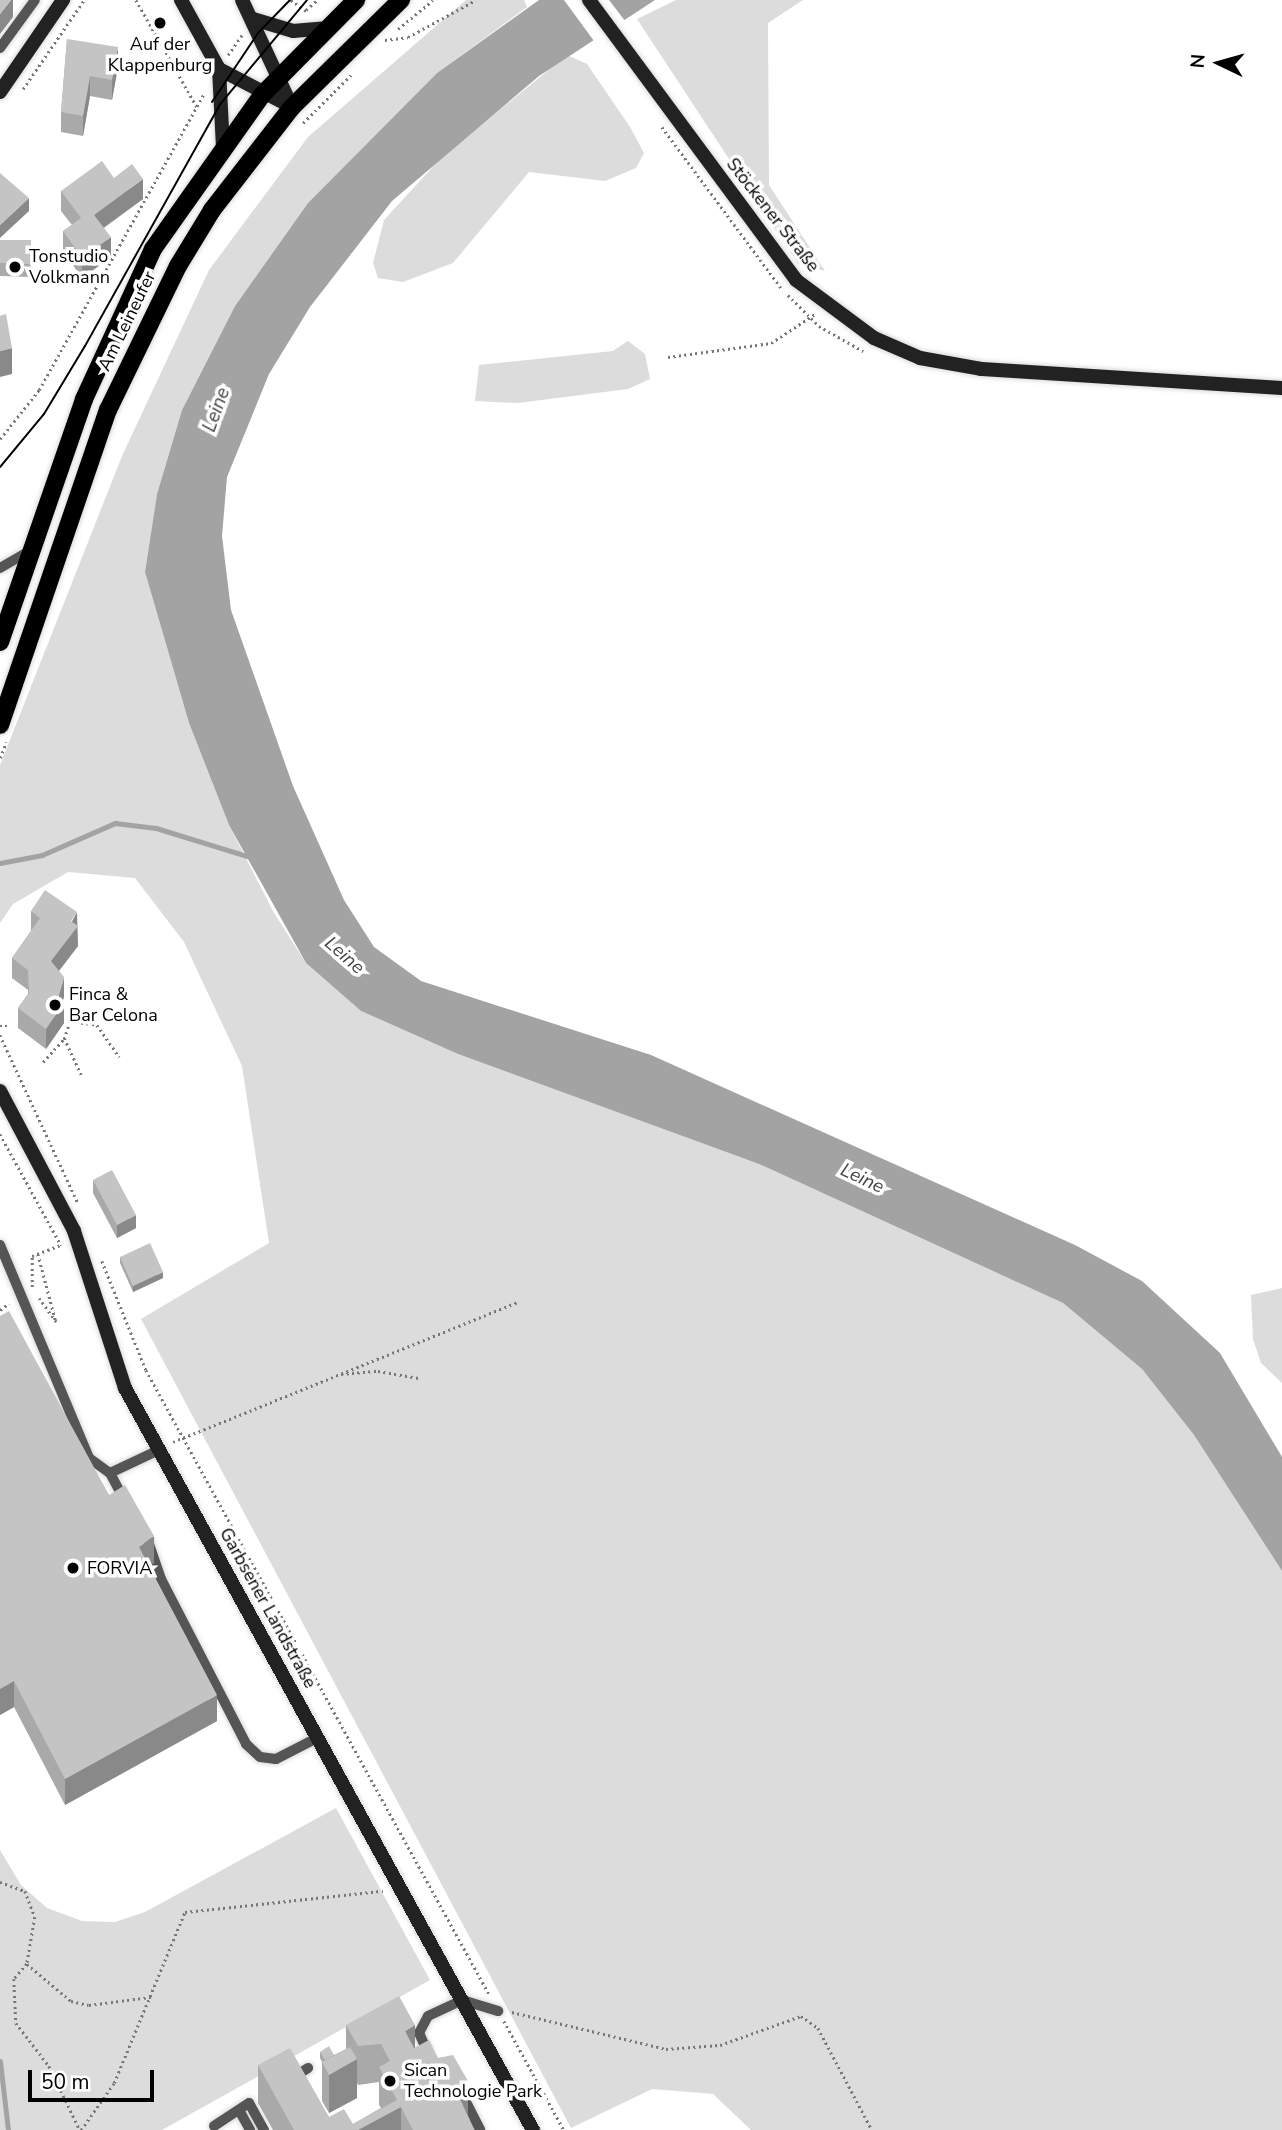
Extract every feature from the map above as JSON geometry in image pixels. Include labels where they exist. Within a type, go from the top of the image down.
[{"type":"main road","points":[[0,92],[63,0]]},
{"type":"main road","points":[[181,0],[219,69],[223,147]]},
{"type":"main road","points":[[242,0],[292,107]]},
{"type":"main road","name":"Am Leineufer","points":[[0,642],[115,325],[153,249],[262,95],[356,0]]},
{"type":"main road","name":"Am Leineufer","points":[[5,729],[108,410],[139,339],[212,210],[292,107],[401,0]]},
{"type":"main road","name":"Stöckener Straße","points":[[589,0],[768,246],[823,304],[874,338],[919,358],[981,369],[1282,388]]},
{"type":"main road","points":[[253,19],[293,31],[326,28]]},
{"type":"main road","points":[[219,69],[262,95],[292,107]]},
{"type":"main road","name":"Garbsener Landstraße","points":[[0,1091],[74,1231],[125,1388],[533,2130]]},
{"type":"lane","points":[[0,48],[35,0]]},
{"type":"lane","points":[[0,568],[33,550]]},
{"type":"lane","points":[[0,1245],[17,1278]]},
{"type":"lane","points":[[0,1267],[17,1278],[28,1290],[89,1458],[110,1473],[135,1518]]},
{"type":"lane","points":[[110,1473],[159,1450]]},
{"type":"lane","points":[[141,1528],[246,1744],[260,1757],[276,1759],[317,1738]]},
{"type":"lane","points":[[439,2058],[420,2045],[422,2025],[462,2000],[498,2011]]},
{"type":"lane","points":[[284,2082],[308,2068]]},
{"type":"lane","points":[[458,2088],[480,2130]]},
{"type":"lane","points":[[214,2126],[261,2096]]},
{"type":"lane","points":[[249,2104],[264,2130]]},
{"type":"lane","points":[[239,2110],[250,2130]]},
{"type":"path","points":[[136,0],[197,107]]},
{"type":"path","points":[[306,10],[317,0]]},
{"type":"path","points":[[433,0],[385,40],[408,37],[476,0]]},
{"type":"path","points":[[0,439],[39,390],[197,107],[253,19]]},
{"type":"path","points":[[294,134],[362,64]]},
{"type":"path","points":[[654,116],[775,282],[811,319],[866,353]]},
{"type":"path","points":[[668,357],[771,344],[811,319],[823,304]]},
{"type":"path","points":[[0,758],[5,729]]},
{"type":"path","points":[[43,1062],[64,1039],[70,1021],[87,1020],[108,1034],[119,1057]]},
{"type":"path","points":[[0,1026],[9,1026]]},
{"type":"path","points":[[0,1035],[80,1207]]},
{"type":"path","points":[[64,1039],[81,1075]]},
{"type":"path","points":[[0,1310],[28,1290],[32,1256],[61,1245]]},
{"type":"path","points":[[28,1290],[56,1322],[38,1254]]},
{"type":"path","points":[[99,1255],[146,1370],[182,1438],[564,2130]]},
{"type":"path","points":[[182,1438],[517,1302]]},
{"type":"path","points":[[338,1375],[378,1371],[418,1378]]},
{"type":"path","points":[[0,1882],[25,1891],[35,1917],[27,1964],[14,1979],[16,2023],[49,2066],[81,2130],[114,2083],[185,1912],[386,1891]]},
{"type":"path","points":[[27,1964],[80,2003],[151,1997]]},
{"type":"path","points":[[498,2011],[543,2015],[614,2040],[666,2049],[720,2045],[801,2016],[818,2028],[872,2130]]},
{"type":"shaded area","points":[[466,0],[524,0],[527,7],[437,73],[308,203],[235,306],[182,410],[157,494],[145,572],[189,723],[229,825],[274,913],[306,963],[361,1011],[458,1054],[759,1164],[1063,1303],[1142,1369],[1194,1435],[1282,1571],[1282,2130],[751,2130],[713,2094],[652,2089],[571,2128],[141,1319],[269,1243],[242,1066],[184,942],[135,878],[68,872],[13,904],[0,923],[0,765],[122,456],[209,270],[308,137]]},
{"type":"shaded area","points":[[676,0],[803,0],[768,23],[769,185],[825,271],[798,264],[637,19]]},
{"type":"shaded area","points":[[567,55],[587,64],[630,127],[644,153],[636,168],[605,181],[529,172],[453,263],[403,282],[378,278],[373,263],[384,220],[441,158]]},
{"type":"shaded area","points":[[628,341],[645,354],[650,379],[628,389],[518,403],[475,401],[479,365],[613,351]]},
{"type":"shaded area","points":[[1282,1288],[1282,1383],[1261,1363],[1253,1339],[1251,1295]]},
{"type":"shaded area","points":[[336,1808],[430,1980],[162,2130],[0,2130],[0,1850],[21,1885],[47,1908],[82,1921],[115,1922],[145,1912]]},
{"type":"water","name":"Leine","points":[[539,0],[655,0],[539,76],[392,201],[310,307],[269,374],[227,477],[222,536],[231,610],[293,786],[344,900],[374,947],[421,981],[651,1055],[1075,1245],[1142,1281],[1220,1353],[1282,1457],[1282,1571],[1194,1435],[1142,1369],[1063,1303],[759,1164],[458,1054],[361,1011],[306,963],[229,825],[189,723],[145,572],[157,494],[182,410],[235,306],[308,203],[437,73]]},
{"type":"pier","points":[[564,0],[609,0],[625,21],[594,41]]},
{"type":"building","points":[[0,0],[11,0],[0,14]]},
{"type":"building","points":[[67,39],[118,47],[112,80],[90,76],[83,116],[61,112]]},
{"type":"building","points":[[102,161],[114,178],[132,164],[143,179],[94,215],[111,237],[82,258],[63,231],[81,218],[61,191]]},
{"type":"building","points":[[0,173],[29,198],[0,225]]},
{"type":"building","points":[[0,240],[31,240],[31,264],[0,263]]},
{"type":"building","points":[[6,314],[12,348],[0,351],[0,316]]},
{"type":"building","points":[[45,890],[77,912],[71,921],[78,926],[51,961],[64,977],[58,999],[64,1003],[46,1029],[18,1008],[29,993],[28,970],[12,958],[40,918],[31,911]]},
{"type":"building","points":[[112,1170],[136,1215],[117,1225],[93,1180]]},
{"type":"building","points":[[150,1243],[163,1272],[133,1286],[120,1257]]},
{"type":"building","name":"FORVIA","points":[[9,1311],[109,1495],[125,1485],[154,1536],[139,1547],[217,1695],[65,1779],[14,1681],[0,1689],[0,1316]]},
{"type":"building","points":[[399,1996],[415,2025],[405,2031],[414,2048],[429,2040],[438,2058],[453,2055],[468,2081],[457,2092],[474,2130],[413,2130],[401,2107],[358,2130],[294,2130],[258,2065],[290,2048],[329,2117],[344,2109],[353,2124],[397,2100],[379,2067],[390,2061],[381,2044],[358,2046],[346,2025]]},
{"type":"building","points":[[329,2046],[334,2055],[325,2060],[320,2052]]},
{"type":"building","points":[[350,2047],[357,2059],[329,2075],[322,2062]]},
{"type":"waterway","points":[[0,863],[42,855],[115,823],[156,828],[250,857]]},
{"type":"waterway","points":[[0,2061],[8,2130]]},
{"type":"tram line","points":[[212,102],[258,33],[290,0]]},
{"type":"tram line","points":[[0,467],[44,414],[221,103],[307,0]]},
{"type":"place","name":"Auf der Klappenburg","points":[[160,23]]},
{"type":"place","name":"Tonstudio Volkmann","points":[[15,267]]},
{"type":"place","name":"Finca & Bar Celona","points":[[55,1005]]},
{"type":"place","name":"FORVIA","points":[[73,1568]]},
{"type":"place","name":"Sican Technologie Park","points":[[390,2081]]}]
